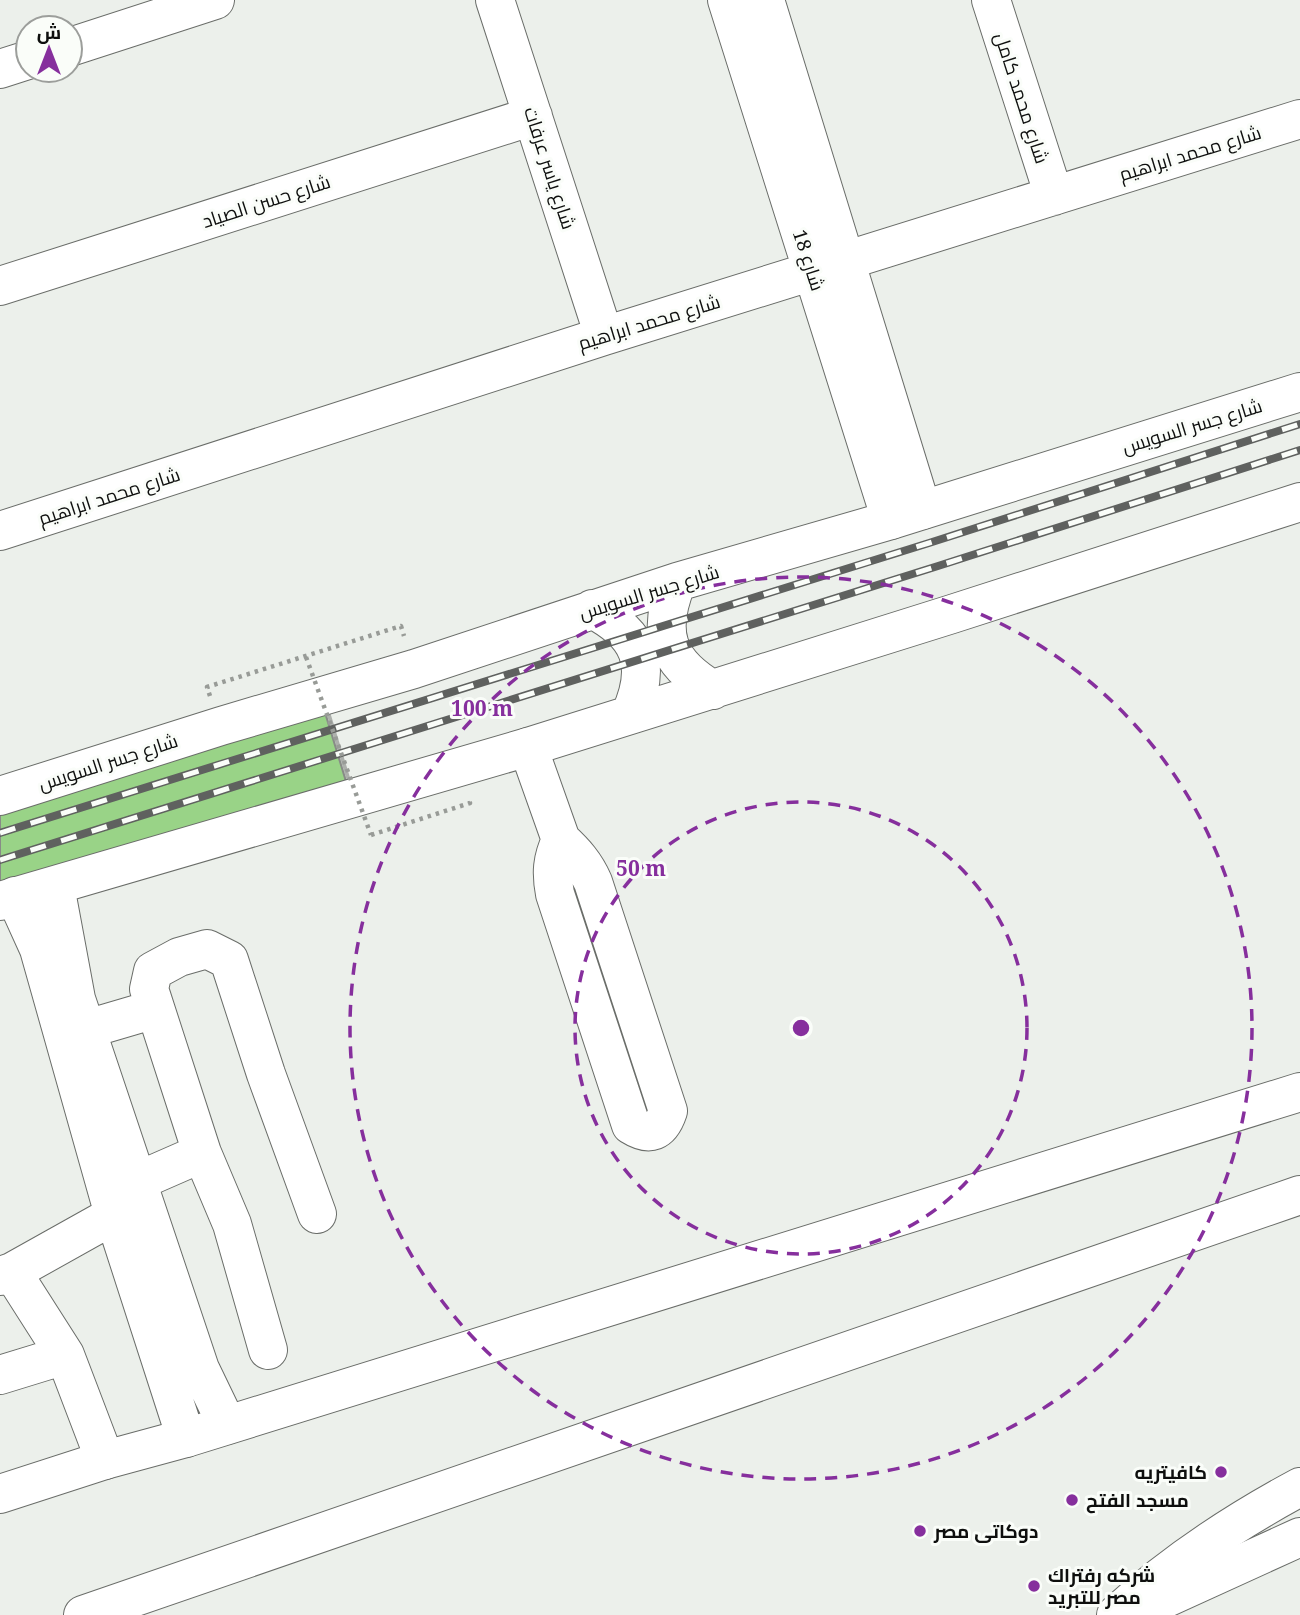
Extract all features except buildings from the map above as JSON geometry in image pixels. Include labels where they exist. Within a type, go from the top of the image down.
[{"type":"main road","points":[[84,40],[138,12],[215,0]]},
{"type":"main road","name":"شارع ياسر عرفات","points":[[495,0],[604,336]]},
{"type":"main road","name":"شارع 18","points":[[727,0],[830,266]]},
{"type":"main road","name":"شارع 18","points":[[765,0],[830,266],[906,515]]},
{"type":"main road","name":"شارع محمد كامل","points":[[991,0],[1054,196]]},
{"type":"main road","name":"شارع حسن الصياد","points":[[0,286],[533,116]]},
{"type":"main road","name":"شارع محمد ابراهيم","points":[[0,531],[604,336],[1300,119]]},
{"type":"main road","name":"شارع جسر السويس","points":[[0,796],[221,726],[414,669],[677,582],[906,515],[1300,392]]},
{"type":"main road","points":[[186,1438],[114,1214],[39,949],[8,898],[528,747],[1300,502]]},
{"type":"main road","points":[[677,582],[667,607],[666,632],[674,657],[691,677],[713,690]]},
{"type":"main road","points":[[592,609],[615,621],[632,640],[641,665],[640,691],[630,715]]},
{"type":"main road","points":[[528,747],[561,840],[585,866],[593,882],[668,1111],[664,1124],[654,1131],[641,1131],[631,1125],[555,894],[551,876],[553,857],[561,840]]},
{"type":"main road","points":[[55,886],[76,999],[200,1369],[227,1425]]},
{"type":"main road","points":[[268,1350],[232,1224],[202,1153],[155,1009],[149,989],[153,971],[178,957],[207,949],[229,960],[266,1074],[317,1214]]},
{"type":"main road","points":[[87,1029],[155,1009]]},
{"type":"main road","points":[[0,1494],[1300,1092]]},
{"type":"main road","points":[[138,1181],[202,1153]]},
{"type":"main road","points":[[83,1615],[1300,1195]]},
{"type":"main road","points":[[105,1460],[65,1355],[6,1274],[114,1214]]},
{"type":"main road","points":[[0,1375],[65,1355]]},
{"type":"main road","points":[[1116,1615],[1148,1585],[1196,1548],[1248,1515],[1300,1487]]},
{"type":"main road","points":[[1129,1615],[1300,1538]]},
{"type":"path","points":[[207,687],[401,626]]},
{"type":"path","points":[[306,657],[371,835],[470,803]]},
{"type":"railway","points":[[0,833],[929,543],[1300,424]]},
{"type":"railway","points":[[0,860],[1300,450]]},
{"type":"place","name":"كافيتريه","points":[[1221,1472]]},
{"type":"place","name":"مسجد الفتح","points":[[1072,1500]]},
{"type":"place","name":"دوكاتى مصر","points":[[920,1531]]},
{"type":"place","name":"شركه رفتراك مصر للتبريد","points":[[1034,1586]]}]
